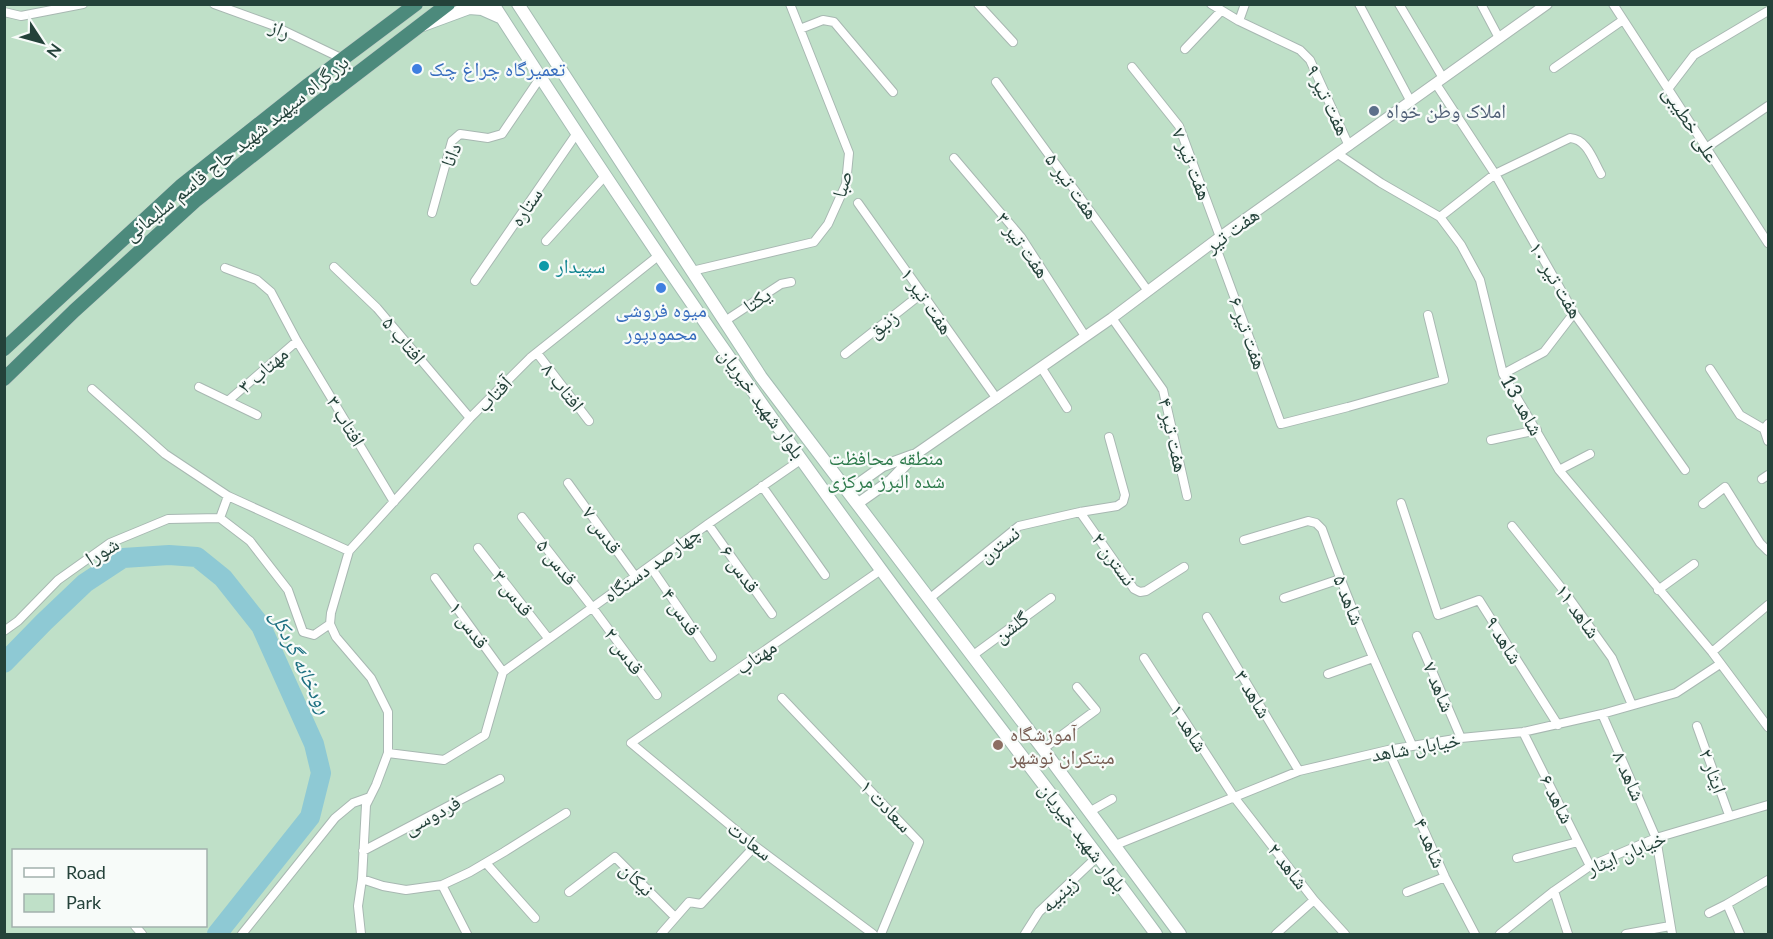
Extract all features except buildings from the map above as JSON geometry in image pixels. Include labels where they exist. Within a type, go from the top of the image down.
[{"type":"highway","name":"بزرگراه سپهبد شهید حاج قاسم سلیمانی","points":[[4,349],[182,185],[416,4]]},
{"type":"highway","name":"بزرگراه سپهبد شهید حاج قاسم سلیمانی","points":[[4,379],[74,311],[195,201],[448,4]]},
{"type":"main road","name":"بلوار شهید خیریان","points":[[493,4],[658,256],[748,386],[881,570],[1155,934]]},
{"type":"main road","name":"بلوار شهید خیریان","points":[[518,4],[761,377],[1043,749],[1179,934]]},
{"type":"main road","points":[[417,27],[469,8],[482,9],[501,18]]},
{"type":"main road","points":[[832,503],[848,491]]},
{"type":"main road","points":[[842,516],[857,504]]},
{"type":"main road","points":[[1098,856],[1113,846]]},
{"type":"street","points":[[5,10],[21,16],[83,4]]},
{"type":"street","name":"راز","points":[[214,4],[272,25],[344,59]]},
{"type":"street","name":"صبا","points":[[692,271],[814,242],[828,224],[846,184],[849,153],[790,4]]},
{"type":"street","points":[[978,4],[1014,42]]},
{"type":"street","name":"هفت تیر ۹","points":[[1211,4],[1239,21],[1300,50],[1310,60],[1350,146]]},
{"type":"street","points":[[1239,21],[1245,4]]},
{"type":"street","points":[[1359,4],[1411,102]]},
{"type":"street","name":"هفت تیر ۱۰","points":[[1399,4],[1440,81],[1574,313],[1686,470]]},
{"type":"street","points":[[1480,4],[1499,38]]},
{"type":"street","name":"هفت تیر","points":[[857,504],[891,480],[916,454],[1112,318],[1547,4]]},
{"type":"street","name":"علی خطیبی","points":[[1613,4],[1768,243]]},
{"type":"street","points":[[1185,49],[1221,11]]},
{"type":"street","points":[[1668,89],[1694,55],[1768,11]]},
{"type":"street","points":[[800,29],[823,20],[834,22],[893,93]]},
{"type":"street","points":[[1554,68],[1623,20]]},
{"type":"street","name":"هفت تیر ۷","points":[[1132,67],[1179,126],[1217,240]]},
{"type":"street","name":"دانا","points":[[432,213],[452,141],[460,134],[488,138],[502,134],[540,78]]},
{"type":"street","name":"هفت تیر ۵","points":[[996,82],[1148,291]]},
{"type":"street","points":[[1706,148],[1767,112]]},
{"type":"street","name":"ستاره","points":[[475,281],[577,133]]},
{"type":"street","points":[[1440,217],[1495,174],[1570,138],[1583,142],[1600,174]]},
{"type":"street","name":"شاهد 13","points":[[1338,154],[1381,183],[1440,217],[1461,245],[1480,280],[1503,374],[1558,470],[1712,652],[1768,727]]},
{"type":"street","name":"هفت تیر ۳","points":[[954,158],[1021,237],[1085,336]]},
{"type":"street","points":[[546,241],[605,176]]},
{"type":"street","name":"هفت تیر ۱","points":[[858,203],[997,399]]},
{"type":"street","name":"هفت تیر ۶","points":[[1217,240],[1281,424],[1444,380],[1428,315]]},
{"type":"street","name":"آفتاب","points":[[349,551],[470,418],[537,353],[658,256]]},
{"type":"street","name":"افتاب ۵","points":[[334,267],[377,308],[470,418]]},
{"type":"street","name":"افتاب ۳","points":[[225,268],[257,280],[271,292],[297,340],[394,502]]},
{"type":"street","name":"یکتا","points":[[725,321],[781,284],[791,282]]},
{"type":"street","name":"زنبق","points":[[845,354],[921,294]]},
{"type":"street","points":[[1503,374],[1544,352],[1574,313]]},
{"type":"street","name":"هفت تیر ۴","points":[[1112,318],[1162,390],[1187,496]]},
{"type":"street","name":"مهتاب ۳","points":[[228,400],[297,340]]},
{"type":"street","name":"افتاب ۸","points":[[537,353],[589,421]]},
{"type":"street","points":[[1041,368],[1067,408]]},
{"type":"street","points":[[1710,369],[1740,415],[1766,427],[1768,441]]},
{"type":"street","points":[[199,387],[257,415]]},
{"type":"street","points":[[92,389],[165,454],[228,496],[349,551],[331,613],[330,624],[336,637],[371,678],[388,712],[388,753],[366,805],[362,879],[358,906],[361,934]]},
{"type":"street","points":[[1491,440],[1537,430]]},
{"type":"street","name":"نسترن","points":[[929,599],[1019,526],[1117,506],[1123,502],[1125,495],[1109,437]]},
{"type":"street","name":"هفت تیر","points":[[848,491],[883,466],[916,454]]},
{"type":"street","points":[[1558,470],[1590,454]]},
{"type":"street","name":"چهارصد دستگاه","points":[[503,672],[802,459]]},
{"type":"street","name":"قدس ۷","points":[[568,483],[635,576]]},
{"type":"street","points":[[762,486],[825,575]]},
{"type":"street","points":[[1703,504],[1725,487],[1768,550]]},
{"type":"street","points":[[228,496],[220,518],[250,541],[288,590],[303,632],[314,636],[330,624]]},
{"type":"street","name":"شاهد ۹","points":[[1401,503],[1438,615],[1479,600],[1558,725]]},
{"type":"street","name":"نسترن ۲","points":[[1080,512],[1134,589],[1140,592],[1146,591],[1184,567]]},
{"type":"street","name":"قدس ۵","points":[[522,517],[592,607]]},
{"type":"street","name":"شورا","points":[[4,631],[18,621],[58,580],[110,543],[168,519],[220,518]]},
{"type":"street","name":"شاهد ۵","points":[[1244,540],[1308,521],[1316,523],[1322,529],[1373,658],[1413,745]]},
{"type":"street","name":"قدس ۶","points":[[708,524],[772,614]]},
{"type":"street","name":"شاهد ۱۱","points":[[1512,526],[1564,591],[1612,658],[1632,705]]},
{"type":"street","name":"قدس ۳","points":[[478,548],[548,638]]},
{"type":"street","points":[[1658,590],[1694,564]]},
{"type":"street","name":"قدس ۴","points":[[650,566],[712,657]]},
{"type":"street","name":"مهتاب","points":[[631,743],[881,570]]},
{"type":"street","name":"قدس ۱","points":[[435,578],[503,672]]},
{"type":"street","points":[[1284,598],[1340,579]]},
{"type":"street","name":"گلشن","points":[[972,656],[1051,598]]},
{"type":"street","points":[[1712,652],[1768,604]]},
{"type":"street","name":"قدس ۲","points":[[592,607],[657,695]]},
{"type":"street","name":"شاهد ۳","points":[[1207,617],[1299,771]]},
{"type":"street","name":"شاهد ۷","points":[[1417,636],[1461,738]]},
{"type":"street","name":"شاهد ۱","points":[[1144,658],[1234,797]]},
{"type":"street","points":[[1328,674],[1373,658]]},
{"type":"street","name":"خیابان شاهد","points":[[1113,846],[1299,771],[1413,745],[1523,732],[1602,714],[1676,693],[1720,664]]},
{"type":"street","points":[[388,753],[444,760],[485,735],[503,672]]},
{"type":"street","points":[[1043,749],[1096,710],[1077,687]]},
{"type":"street","name":"سعادت ۱","points":[[782,698],[919,842],[881,934]]},
{"type":"street","name":"شاهد ۸","points":[[1602,714],[1656,838],[1671,930]]},
{"type":"street","name":"ایثار ۲","points":[[1697,726],[1729,815]]},
{"type":"street","name":"شاهد ۶","points":[[1523,732],[1590,866]]},
{"type":"street","name":"سعادت","points":[[631,743],[755,846],[873,934]]},
{"type":"street","name":"شاهد ۴","points":[[1388,750],[1445,877],[1475,934]]},
{"type":"street","name":"فردوسی","points":[[363,851],[500,779]]},
{"type":"street","points":[[243,934],[335,819],[353,803],[370,797]]},
{"type":"street","name":"شاهد ۲","points":[[1234,797],[1314,900],[1345,934]]},
{"type":"street","points":[[1089,812],[1112,799]]},
{"type":"street","name":"خیابان ایثار","points":[[1500,934],[1590,866],[1656,838],[1768,805]]},
{"type":"street","points":[[362,879],[406,890],[442,885],[486,863],[566,813]]},
{"type":"street","points":[[1516,858],[1578,842]]},
{"type":"street","points":[[662,934],[689,902],[700,904],[755,846]]},
{"type":"street","name":"زینبیه","points":[[1025,934],[1039,912],[1098,856]]},
{"type":"street","name":"نیکان","points":[[569,892],[615,857],[675,917]]},
{"type":"street","points":[[486,863],[535,918]]},
{"type":"street","points":[[1407,892],[1445,877]]},
{"type":"street","points":[[1709,913],[1768,880]]},
{"type":"street","points":[[442,885],[467,934]]},
{"type":"street","points":[[1554,891],[1568,934]]},
{"type":"street","points":[[1276,934],[1314,900]]},
{"type":"street","points":[[1727,904],[1740,934]]},
{"type":"street","points":[[1626,934],[1671,930]]},
{"type":"green space","name":"منطقه محافظت شده البرز مرکزی","points":[[5,5],[1768,5],[1768,934],[5,934]]},
{"type":"waterway","name":"رودخانه گردکل","points":[[4,663],[85,583],[123,558],[169,555],[197,557],[223,578],[261,626],[314,744],[321,773],[310,817],[217,934]]},
{"type":"place","name":"تعمیرگاه چراغ چک","points":[[417,69]]},
{"type":"place","name":"املاک وطن خواه","points":[[1374,111]]},
{"type":"place","name":"سپیدار","points":[[544,266]]},
{"type":"place","name":"میوه فروشی محمودپور","points":[[661,288]]},
{"type":"place","name":"آموزشگاه مبتکران نوشهر","points":[[998,745]]}]
